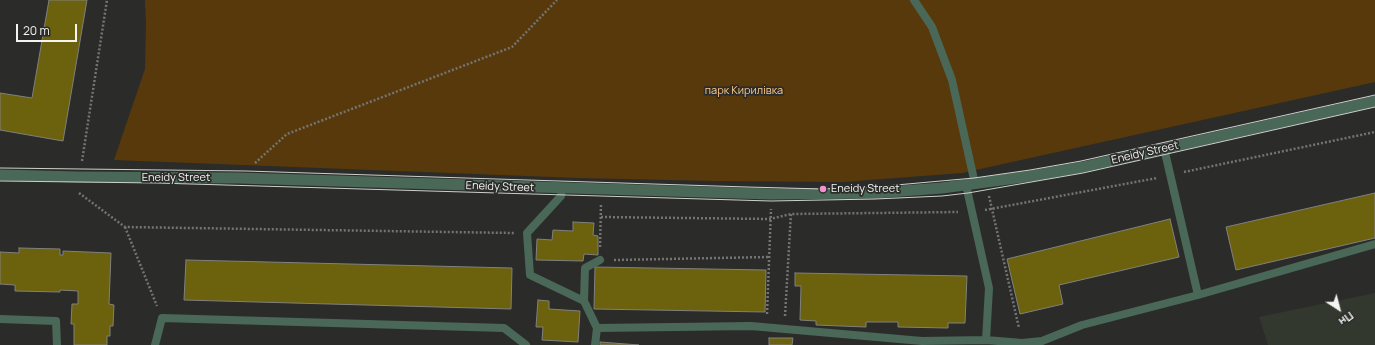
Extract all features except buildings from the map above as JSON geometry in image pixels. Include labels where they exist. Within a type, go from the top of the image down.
[{"type":"street","name":"Eneidy Street","points":[[0,175],[238,178],[792,195],[875,193],[976,184],[1083,167],[1375,101]]},
{"type":"lane","points":[[914,0],[932,27],[952,80],[976,184],[989,288],[986,340]]},
{"type":"lane","points":[[1164,148],[1198,295]]},
{"type":"lane","points":[[562,189],[561,196],[527,233],[530,275],[584,301]]},
{"type":"lane","points":[[596,328],[751,326],[922,341],[986,340],[1023,344],[1042,341],[1082,325],[1198,295],[1375,244]]},
{"type":"lane","points":[[595,345],[596,328],[584,301],[585,268],[600,260]]},
{"type":"lane","points":[[155,345],[162,318],[504,328],[526,345]]},
{"type":"lane","points":[[0,319],[56,322],[57,345]]},
{"type":"path","points":[[79,177],[107,0]]},
{"type":"path","points":[[238,178],[287,134],[512,47],[557,0]]},
{"type":"path","points":[[976,184],[1023,344]]},
{"type":"path","points":[[75,190],[125,227],[162,318]]},
{"type":"path","points":[[601,190],[600,260],[769,257]]},
{"type":"path","points":[[766,327],[771,194]]},
{"type":"path","points":[[785,329],[792,195]]},
{"type":"path","points":[[125,227],[527,233]]},
{"type":"shaded area","points":[[1375,293],[1375,345],[1268,345],[1259,317]]},
{"type":"green space","name":"парк Кирилівка","points":[[145,0],[1375,0],[1375,82],[962,173],[843,182],[579,178],[114,160],[145,69]]},
{"type":"tram line","points":[[0,168],[246,171],[823,189],[874,187],[974,178],[1081,161],[1375,95]]},
{"type":"tram line","points":[[0,181],[157,183],[771,201],[942,196],[968,193],[1083,173],[1375,107]]},
{"type":"place","name":"Eneidy Street","points":[[823,189]]}]
